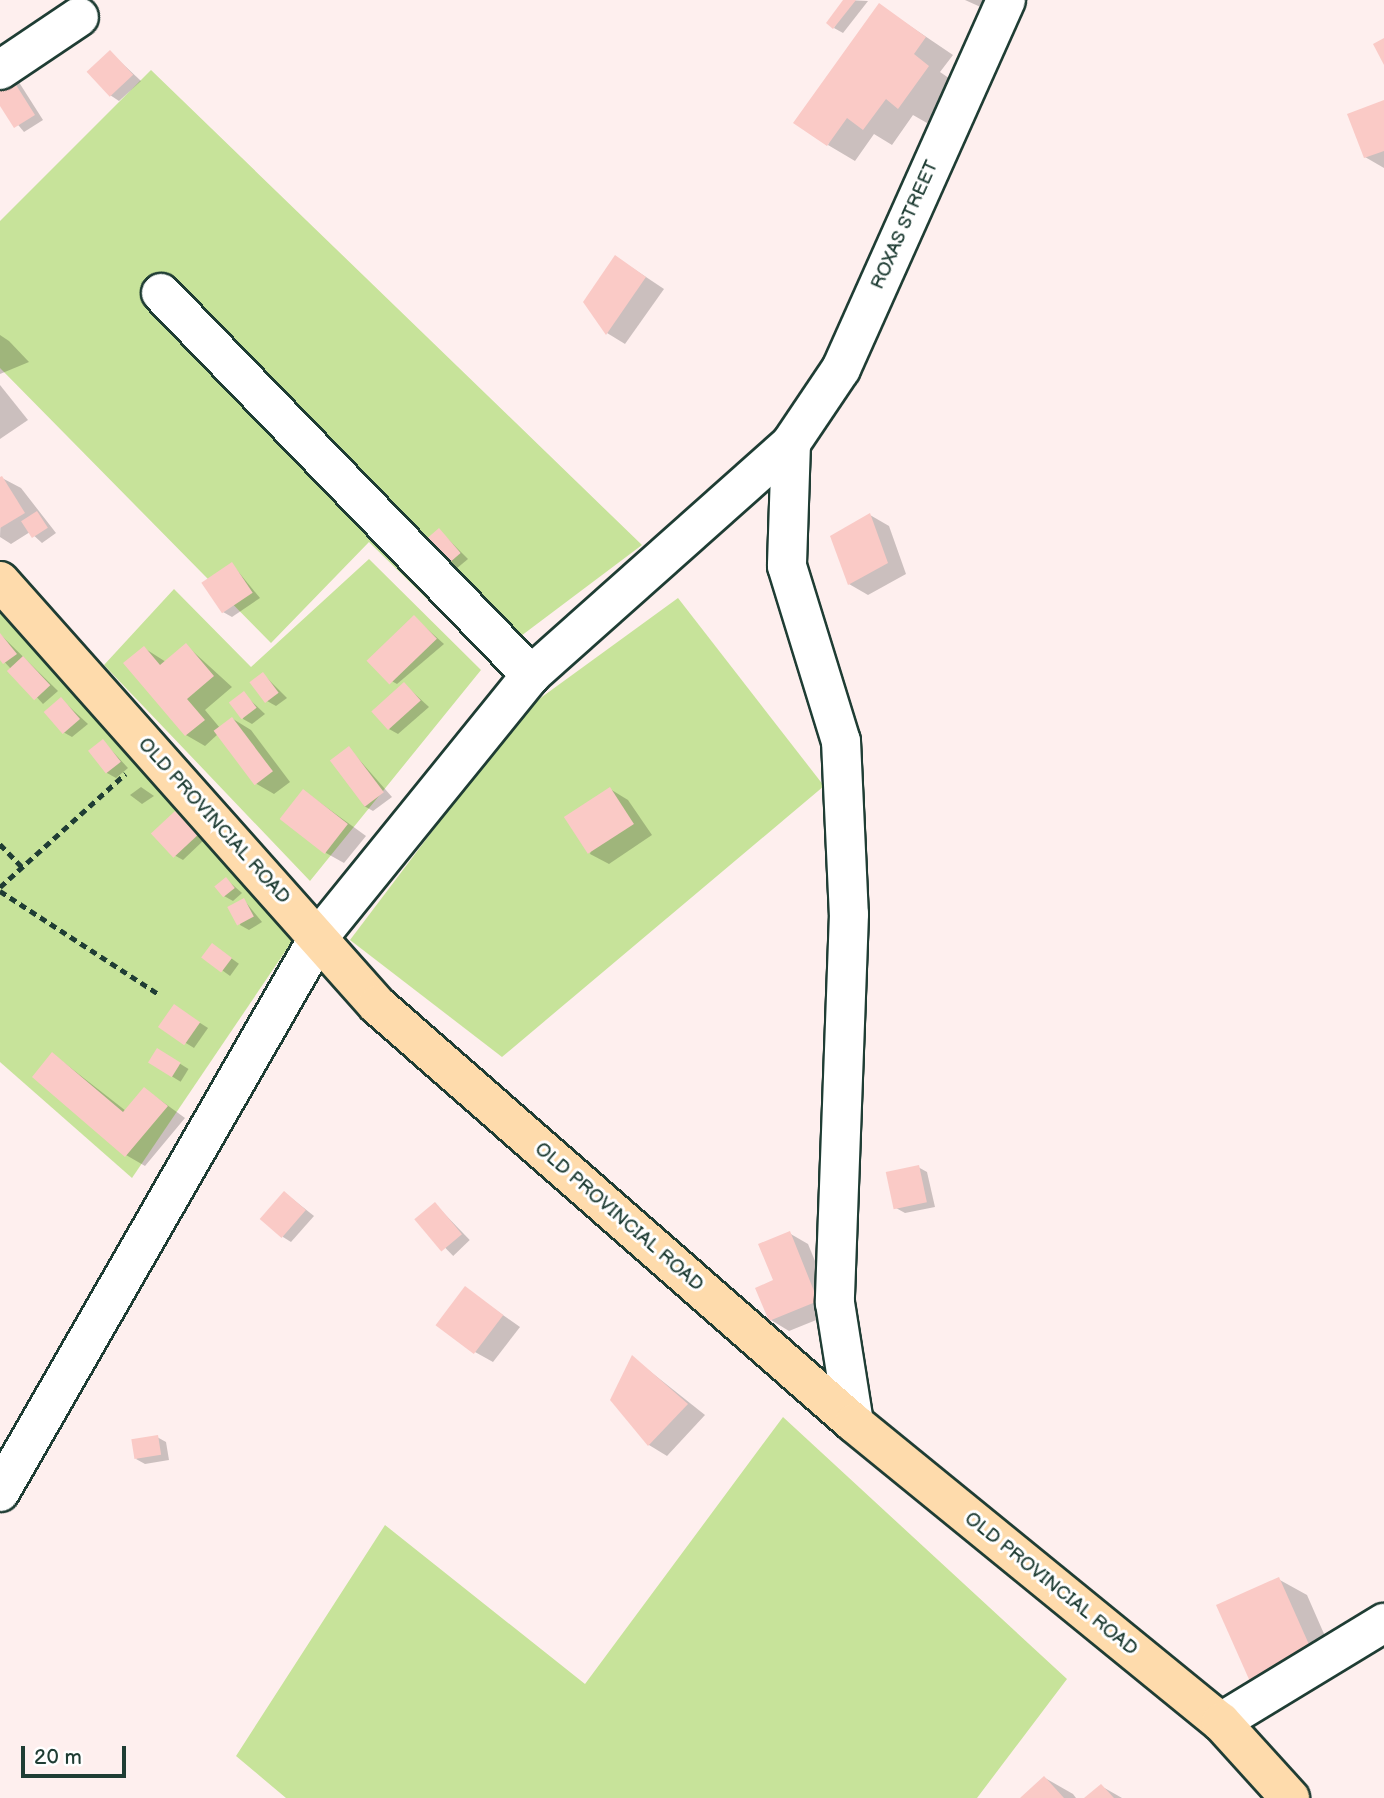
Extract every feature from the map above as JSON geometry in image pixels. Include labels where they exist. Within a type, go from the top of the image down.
[{"type":"main road","name":"OLD PROVINCIAL ROAD","points":[[0,581],[377,1005],[854,1423],[1221,1723],[1290,1798]]},
{"type":"street","name":"ROXAS STREET","points":[[0,1492],[318,938],[531,675],[799,430],[841,369],[1006,0]]},
{"type":"street","points":[[0,70],[79,16]]},
{"type":"street","points":[[161,293],[531,675]]},
{"type":"street","points":[[799,430],[787,565],[841,741],[849,914],[835,1303],[854,1423]]},
{"type":"street","points":[[1221,1723],[1384,1623]]},
{"type":"path","points":[[152,750],[0,889],[160,995]]},
{"type":"path","points":[[0,844],[22,867]]},
{"type":"green space","points":[[151,70],[642,545],[489,660],[369,542],[271,643],[0,368],[0,221]]},
{"type":"green space","points":[[369,559],[481,670],[310,881],[104,665],[174,589],[251,667]]},
{"type":"green space","points":[[678,598],[824,786],[502,1057],[350,940],[524,710]]},
{"type":"green space","points":[[0,606],[295,937],[132,1178],[0,1062]]},
{"type":"green space","points":[[783,1417],[1067,1679],[977,1798],[286,1798],[236,1756],[385,1525],[585,1684]]},
{"type":"building","points":[[843,0],[856,0],[833,29],[826,23]]},
{"type":"building","points":[[879,3],[926,37],[914,54],[929,66],[898,109],[886,99],[863,130],[847,118],[827,146],[793,123]]},
{"type":"building","points":[[1384,38],[1384,65],[1373,44]]},
{"type":"building","points":[[110,50],[133,75],[110,97],[87,72]]},
{"type":"building","points":[[6,69],[35,115],[14,128],[0,106],[0,73]]},
{"type":"building","points":[[1384,100],[1384,151],[1364,158],[1347,114]]},
{"type":"building","points":[[615,255],[646,277],[606,335],[583,302]]},
{"type":"building","points":[[2,476],[25,513],[0,528],[0,477]]},
{"type":"building","points":[[37,511],[48,528],[32,538],[21,521]]},
{"type":"building","points":[[870,513],[888,563],[848,585],[830,536]]},
{"type":"building","points":[[439,528],[461,553],[441,570],[419,545]]},
{"type":"building","points":[[232,562],[253,593],[222,613],[201,583]]},
{"type":"building","points":[[414,615],[437,639],[389,685],[367,661]]},
{"type":"building","points":[[0,633],[17,654],[3,664],[0,660]]},
{"type":"building","points":[[186,643],[214,676],[187,699],[205,720],[185,736],[123,663],[144,646],[160,665]]},
{"type":"building","points":[[23,656],[50,685],[34,700],[7,671]]},
{"type":"building","points":[[263,672],[279,693],[265,703],[249,682]]},
{"type":"building","points":[[404,682],[421,701],[388,730],[371,711]]},
{"type":"building","points":[[244,691],[257,708],[241,719],[229,702]]},
{"type":"building","points":[[61,697],[80,719],[63,734],[44,712]]},
{"type":"building","points":[[232,717],[273,771],[255,785],[214,731]]},
{"type":"building","points":[[103,739],[121,762],[106,774],[88,751]]},
{"type":"building","points":[[349,746],[384,792],[365,807],[330,760]]},
{"type":"building","points":[[610,787],[634,824],[588,854],[564,817]]},
{"type":"building","points":[[303,789],[348,824],[325,854],[280,819]]},
{"type":"building","points":[[175,811],[198,835],[173,858],[151,834]]},
{"type":"building","points":[[226,877],[235,888],[223,897],[214,886]]},
{"type":"building","points":[[244,898],[254,917],[237,925],[227,907]]},
{"type":"building","points":[[212,943],[232,958],[221,972],[201,957]]},
{"type":"building","points":[[174,1004],[200,1022],[184,1045],[158,1027]]},
{"type":"building","points":[[157,1048],[181,1063],[172,1077],[148,1062]]},
{"type":"building","points":[[52,1052],[123,1112],[144,1087],[168,1106],[125,1157],[32,1077]]},
{"type":"building","points":[[919,1165],[927,1202],[894,1209],[886,1172]]},
{"type":"building","points":[[284,1191],[306,1210],[282,1238],[260,1219]]},
{"type":"building","points":[[435,1202],[462,1234],[441,1252],[414,1219]]},
{"type":"building","points":[[790,1231],[818,1301],[769,1321],[755,1288],[773,1280],[758,1244]]},
{"type":"building","points":[[465,1286],[503,1315],[474,1354],[436,1325]]},
{"type":"building","points":[[632,1355],[688,1404],[648,1446],[610,1400]]},
{"type":"building","points":[[158,1435],[161,1455],[134,1459],[131,1439]]},
{"type":"building","points":[[1279,1577],[1312,1652],[1249,1680],[1216,1605]]},
{"type":"building","points":[[1044,1776],[1064,1798],[1020,1798]]},
{"type":"building","points":[[1101,1784],[1114,1798],[1084,1798]]}]
